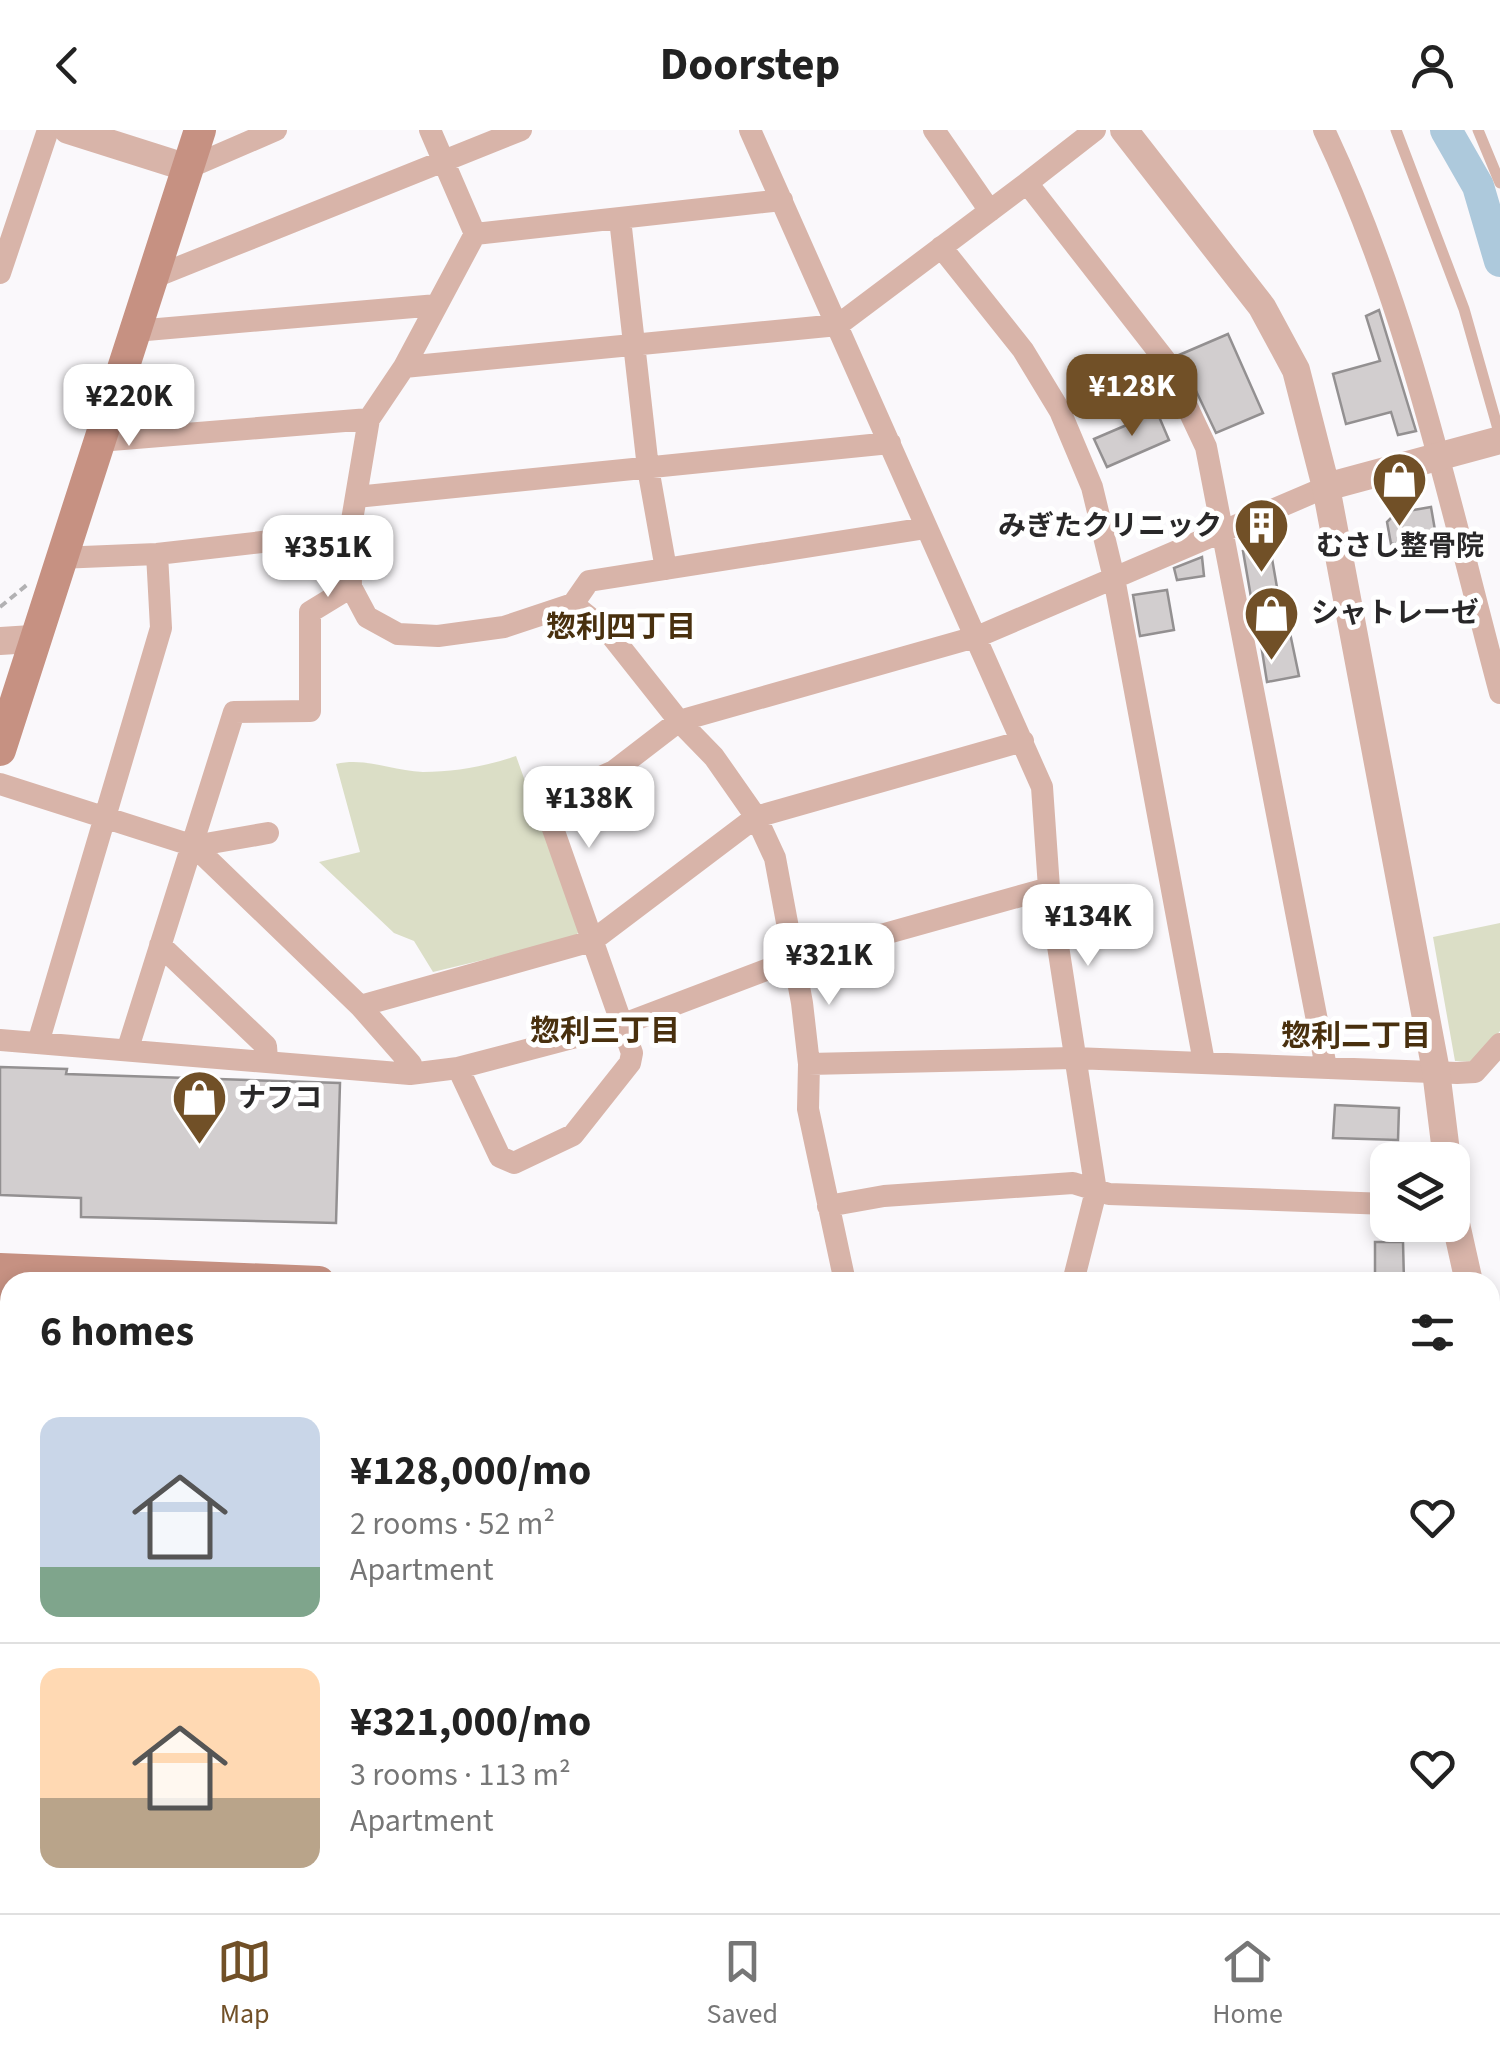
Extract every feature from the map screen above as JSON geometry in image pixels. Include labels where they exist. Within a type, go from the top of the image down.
[{"type":"main road","points":[[0,750],[16,640],[58,558],[200,130]]},
{"type":"main road","points":[[0,1270],[53,1272]]},
{"type":"street","points":[[0,273],[5,242],[48,130]]},
{"type":"street","points":[[68,130],[188,168],[276,130]]},
{"type":"street","points":[[430,130],[475,234]]},
{"type":"street","points":[[152,278],[521,130]]},
{"type":"street","points":[[750,130],[1042,787],[1049,888],[1096,1191],[1075,1272]]},
{"type":"street","points":[[934,130],[990,211]]},
{"type":"street","points":[[404,366],[636,348],[838,326],[1095,130]]},
{"type":"street","points":[[1124,130],[1262,307],[1296,370],[1326,487],[1436,1070],[1445,1142]]},
{"type":"street","points":[[1324,130],[1363,212],[1408,338],[1500,693]]},
{"type":"street","points":[[1027,183],[1165,360],[1206,446],[1326,1067]]},
{"type":"street","points":[[475,234],[782,200]]},
{"type":"street","points":[[620,219],[648,468],[666,569]]},
{"type":"street","points":[[475,234],[404,366],[368,419],[350,532],[351,587],[366,618],[398,634],[438,636],[504,627],[572,604],[589,581],[926,528]]},
{"type":"street","points":[[942,247],[1022,350],[1060,411],[1092,487],[1114,578],[1204,1062]]},
{"type":"street","points":[[135,331],[437,305]]},
{"type":"street","points":[[99,441],[368,419]]},
{"type":"street","points":[[458,1068],[500,1157],[514,1163],[573,1135],[630,1063],[632,1053],[545,806],[552,798],[614,770],[679,721],[978,636],[1326,487],[1500,438]]},
{"type":"street","points":[[356,498],[890,443]]},
{"type":"street","points":[[58,558],[157,554],[350,532]]},
{"type":"street","points":[[38,1042],[102,816],[161,628],[157,554]]},
{"type":"street","points":[[128,1048],[234,712],[310,711],[310,612],[351,587]]},
{"type":"street","points":[[572,604],[610,634],[679,721],[714,757],[756,817],[779,872],[809,1064],[808,1109],[844,1272]]},
{"type":"street","points":[[360,1006],[592,940],[756,817],[1022,742]]},
{"type":"street","points":[[0,784],[194,846],[360,1006],[411,1064],[410,1074]]},
{"type":"street","points":[[194,846],[268,833]]},
{"type":"street","points":[[0,1040],[267,1059],[410,1074],[458,1068],[621,1025],[795,959],[1049,888]]},
{"type":"street","points":[[160,945],[266,1046],[267,1059]]},
{"type":"street","points":[[809,1064],[1074,1058],[1476,1072],[1500,1044]]},
{"type":"street","points":[[828,1206],[884,1196],[1073,1183],[1096,1191],[1370,1203]]},
{"type":"street","points":[[1460,1242],[1467,1272]]},
{"type":"lane","points":[[1396,130],[1464,309],[1500,438]]},
{"type":"lane","points":[[1478,130],[1500,183]]},
{"type":"green space","points":[[516,756],[579,931],[575,938],[433,972],[414,941],[394,933],[319,862],[360,852],[336,764],[358,762],[435,772]]},
{"type":"green space","points":[[1500,923],[1500,1031],[1475,1062],[1455,1061],[1433,937]]},
{"type":"building","points":[[1379,310],[1416,431],[1398,435],[1391,412],[1346,424],[1333,374],[1380,361],[1366,316]]},
{"type":"building","points":[[1228,334],[1263,413],[1216,433],[1179,355]]},
{"type":"building","points":[[1157,412],[1169,440],[1107,467],[1094,439]]},
{"type":"building","points":[[1431,507],[1436,536],[1391,544],[1387,522],[1396,513]]},
{"type":"building","name":"みぎたクリニック","points":[[1270,547],[1279,599],[1252,603],[1243,551]]},
{"type":"building","points":[[1202,557],[1204,576],[1177,580],[1174,568]]},
{"type":"building","points":[[1167,590],[1174,630],[1140,636],[1133,595]]},
{"type":"building","points":[[1290,633],[1299,676],[1267,682],[1260,638]]},
{"type":"building","points":[[0,1067],[67,1069],[66,1074],[340,1083],[336,1223],[81,1217],[81,1198],[0,1195]]},
{"type":"building","points":[[1335,1105],[1399,1108],[1398,1140],[1333,1138]]},
{"type":"building","points":[[1375,1242],[1403,1242],[1404,1272],[1375,1272]]},
{"type":"waterway","points":[[1446,130],[1478,186],[1500,261]]},
{"type":"place","name":"むさし整骨院","points":[[1400,529]]},
{"type":"place","name":"みぎたクリニック","points":[[1261,575]]},
{"type":"place","name":"シャトレーゼ","points":[[1272,662]]},
{"type":"place","name":"ナフコ","points":[[199,1147]]},
{"type":"district","name":"惣利四丁目","points":[[621,627]]},
{"type":"district","name":"惣利三丁目","points":[[605,1031]]},
{"type":"district","name":"惣利二丁目","points":[[1356,1036]]}]
